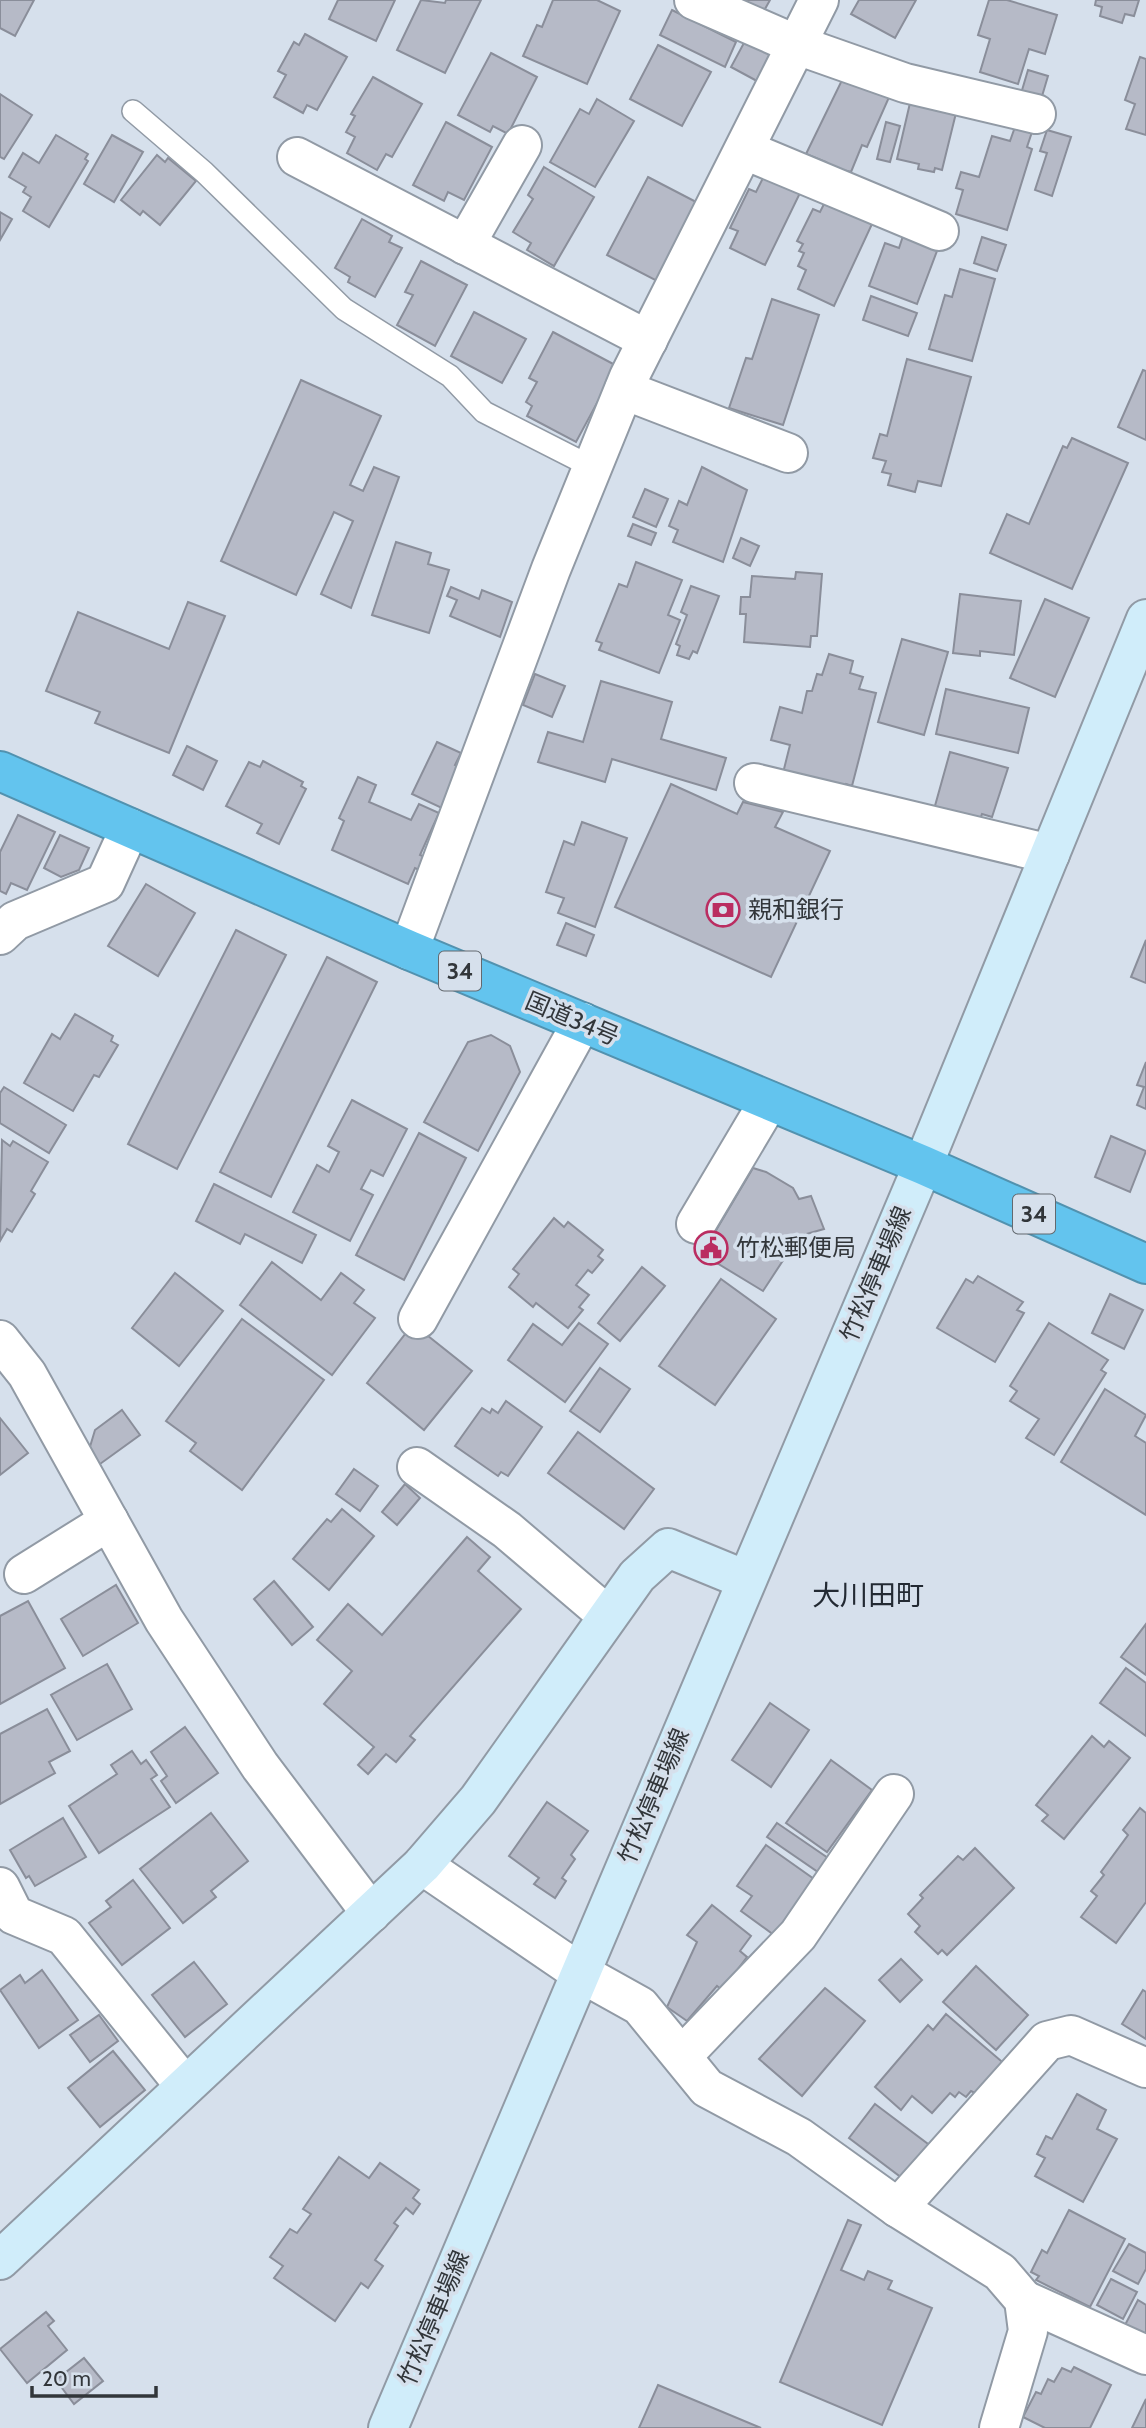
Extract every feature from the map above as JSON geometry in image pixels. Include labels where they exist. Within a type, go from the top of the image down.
[{"type":"highway","name":"国道34号","points":[[0,771],[408,950],[923,1165],[1146,1264]]},
{"type":"street","points":[[694,0],[797,45],[905,83],[1036,114]]},
{"type":"street","points":[[408,950],[551,569],[624,390],[819,0]]},
{"type":"street","points":[[465,245],[522,145]]},
{"type":"street","points":[[745,150],[939,231]]},
{"type":"street","points":[[297,157],[648,340]]},
{"type":"street","points":[[624,390],[788,453]]},
{"type":"street","name":"竹松停車場線","points":[[388,2428],[923,1165],[1146,619]]},
{"type":"street","points":[[754,783],[1050,854]]},
{"type":"street","points":[[0,935],[15,921],[105,883],[130,828]]},
{"type":"street","points":[[418,1319],[582,1022]]},
{"type":"street","points":[[696,1224],[769,1101]]},
{"type":"street","points":[[0,1340],[27,1374],[164,1620],[260,1766],[371,1913]]},
{"type":"street","points":[[416,1467],[507,1530],[608,1616]]},
{"type":"street","points":[[24,1574],[109,1521]]},
{"type":"street","points":[[0,2260],[422,1865],[478,1800],[637,1576],[668,1548],[746,1580]]},
{"type":"street","points":[[682,2056],[798,1935],[894,1794]]},
{"type":"street","points":[[422,1865],[579,1972],[640,2006],[707,2088],[800,2137],[898,2208],[1000,2272],[1024,2300],[1146,2355]]},
{"type":"street","points":[[0,1887],[14,1915],[64,1936],[186,2086]]},
{"type":"street","points":[[0,1944],[32,1923]]},
{"type":"street","points":[[898,2208],[1047,2042],[1071,2035],[1146,2067]]},
{"type":"street","points":[[999,2428],[1028,2331],[1024,2300]]},
{"type":"lane","points":[[133,111],[204,172],[344,309],[450,376],[484,412],[592,467]]},
{"type":"building","points":[[0,0],[34,0],[15,36],[0,28]]},
{"type":"building","points":[[338,0],[395,0],[376,41],[329,19]]},
{"type":"building","points":[[421,0],[445,3],[446,0],[481,0],[445,73],[397,50]]},
{"type":"building","points":[[553,0],[597,0],[620,11],[587,84],[523,56],[537,25],[542,27]]},
{"type":"building","points":[[725,0],[770,0],[760,18]]},
{"type":"building","points":[[859,0],[916,0],[895,38],[851,14]]},
{"type":"building","points":[[989,0],[1007,0],[1057,15],[1045,54],[1029,49],[1018,84],[980,72],[990,39],[978,35]]},
{"type":"building","points":[[1096,0],[1139,0],[1134,16],[1125,14],[1122,23],[1100,16],[1102,7],[1095,5]]},
{"type":"building","points":[[672,10],[736,42],[725,67],[660,35]]},
{"type":"building","points":[[305,34],[347,57],[317,110],[307,105],[303,113],[274,97],[286,75],[278,71],[294,42],[299,45]]},
{"type":"building","points":[[745,41],[770,54],[757,81],[731,67]]},
{"type":"building","points":[[658,45],[711,72],[682,126],[630,99]]},
{"type":"building","points":[[491,53],[537,77],[508,134],[493,126],[490,132],[458,115]]},
{"type":"building","points":[[1140,57],[1146,59],[1146,135],[1126,129],[1135,104],[1125,100]]},
{"type":"building","points":[[1028,70],[1048,76],[1040,103],[1020,97]]},
{"type":"building","points":[[844,76],[890,95],[867,147],[862,145],[851,172],[847,171],[844,176],[824,167],[826,162],[806,154]]},
{"type":"building","points":[[373,77],[422,104],[392,157],[386,154],[377,170],[347,153],[355,137],[346,132],[355,116],[351,114]]},
{"type":"building","points":[[0,94],[32,115],[4,159],[0,157]]},
{"type":"building","points":[[597,99],[634,121],[595,187],[550,162],[580,109],[589,114]]},
{"type":"building","points":[[910,103],[956,113],[942,170],[935,168],[934,172],[918,169],[919,164],[897,159]]},
{"type":"building","points":[[446,122],[492,147],[464,200],[448,192],[444,201],[413,185]]},
{"type":"building","points":[[886,122],[900,126],[890,162],[877,159]]},
{"type":"building","points":[[1015,127],[1032,132],[1027,147],[1032,149],[1007,230],[956,214],[963,190],[956,188],[961,172],[979,177],[992,136],[1010,141]]},
{"type":"building","points":[[1047,130],[1071,137],[1052,196],[1035,190],[1047,153],[1040,151]]},
{"type":"building","points":[[56,135],[88,154],[85,159],[88,161],[49,227],[23,211],[31,197],[23,192],[26,187],[9,177],[23,153],[39,163]]},
{"type":"building","points":[[112,135],[143,152],[114,202],[84,184]]},
{"type":"building","points":[[157,155],[165,162],[168,158],[196,181],[160,225],[143,211],[140,215],[121,200]]},
{"type":"building","points":[[544,167],[594,197],[554,266],[527,250],[531,243],[513,232],[533,199],[528,195]]},
{"type":"building","points":[[764,176],[800,193],[765,265],[730,248],[738,231],[730,228],[749,189],[756,192]]},
{"type":"building","points":[[648,177],[700,204],[659,282],[607,255]]},
{"type":"building","points":[[825,202],[872,224],[834,306],[798,289],[806,270],[798,266],[804,253],[799,251],[803,244],[797,241],[813,209],[820,212]]},
{"type":"building","points":[[0,212],[12,219],[0,240]]},
{"type":"building","points":[[362,219],[392,236],[389,242],[402,248],[375,297],[348,282],[350,277],[335,268]]},
{"type":"building","points":[[905,230],[940,243],[917,304],[869,286],[885,243],[899,248]]},
{"type":"building","points":[[982,237],[1006,245],[997,271],[974,263]]},
{"type":"building","points":[[421,261],[467,285],[435,346],[397,325],[413,295],[405,292]]},
{"type":"building","points":[[960,269],[995,279],[972,361],[929,349],[945,295],[952,297]]},
{"type":"building","points":[[871,296],[917,313],[908,336],[863,320]]},
{"type":"building","points":[[772,299],[819,315],[783,425],[729,408],[746,358],[752,359]]},
{"type":"building","points":[[474,312],[526,339],[502,383],[451,356]]},
{"type":"building","points":[[553,332],[617,366],[576,442],[527,416],[532,406],[526,402],[537,382],[529,378]]},
{"type":"building","points":[[907,359],[971,377],[941,486],[918,481],[915,492],[888,485],[891,474],[882,472],[886,461],[873,458],[880,434],[887,436]]},
{"type":"building","points":[[1143,370],[1146,371],[1146,440],[1118,427]]},
{"type":"building","points":[[301,380],[381,416],[350,485],[363,491],[374,467],[399,477],[351,608],[321,594],[353,521],[334,512],[296,595],[221,561]]},
{"type":"building","points":[[1072,438],[1128,463],[1072,589],[990,553],[1007,514],[1029,524],[1063,446],[1067,448]]},
{"type":"building","points":[[702,467],[747,490],[723,562],[673,542],[678,530],[669,526],[679,501],[687,505]]},
{"type":"building","points":[[645,489],[668,499],[656,527],[633,517]]},
{"type":"building","points":[[633,524],[656,533],[651,545],[628,536]]},
{"type":"building","points":[[741,538],[759,546],[750,566],[733,558]]},
{"type":"building","points":[[396,542],[431,553],[428,564],[449,570],[429,633],[372,615]]},
{"type":"building","points":[[636,562],[682,580],[668,615],[680,620],[659,673],[599,650],[602,643],[596,641],[619,584],[627,587]]},
{"type":"building","points":[[796,572],[822,574],[817,636],[811,636],[810,647],[744,642],[746,614],[740,614],[741,597],[750,597],[752,576],[795,579]]},
{"type":"building","points":[[691,586],[719,596],[697,653],[693,651],[689,659],[677,655],[680,646],[676,644],[687,615],[681,612]]},
{"type":"building","points":[[451,587],[479,599],[482,590],[512,602],[500,637],[450,616],[457,600],[447,596]]},
{"type":"building","points":[[960,594],[1021,601],[1014,655],[980,651],[980,656],[953,653]]},
{"type":"building","points":[[1045,599],[1089,618],[1055,697],[1010,678]]},
{"type":"building","points":[[188,602],[225,616],[169,753],[95,723],[100,712],[46,691],[78,612],[169,649]]},
{"type":"building","points":[[902,639],[948,652],[924,735],[878,722]]},
{"type":"building","points":[[829,654],[853,661],[850,673],[863,677],[859,689],[876,693],[852,786],[846,784],[844,789],[783,773],[790,745],[771,740],[780,707],[802,713],[807,691],[812,691],[817,674],[822,675]]},
{"type":"building","points":[[535,674],[565,686],[552,717],[523,705]]},
{"type":"building","points":[[601,681],[672,702],[661,739],[726,758],[716,790],[612,759],[605,782],[538,762],[548,732],[583,742]]},
{"type":"building","points":[[946,689],[1029,708],[1018,753],[936,734]]},
{"type":"building","points":[[437,742],[461,753],[455,765],[465,769],[446,810],[412,794]]},
{"type":"building","points":[[187,746],[217,761],[203,790],[173,775]]},
{"type":"building","points":[[950,752],[1008,768],[992,817],[982,814],[979,822],[933,813]]},
{"type":"building","points":[[263,761],[303,782],[301,786],[306,789],[279,844],[257,833],[262,824],[226,806],[249,762],[260,767]]},
{"type":"building","points":[[358,777],[376,785],[369,802],[411,820],[419,804],[439,813],[420,855],[430,859],[424,872],[415,868],[408,884],[332,850],[344,821],[339,818]]},
{"type":"building","points":[[671,784],[737,814],[743,802],[783,812],[775,827],[830,851],[771,977],[615,907]]},
{"type":"building","points":[[18,815],[55,832],[27,890],[11,883],[6,894],[0,891],[0,852]]},
{"type":"building","points":[[582,822],[627,838],[595,927],[558,913],[564,898],[546,892],[564,841],[574,845]]},
{"type":"building","points":[[60,835],[89,848],[79,870],[61,877],[44,868]]},
{"type":"building","points":[[146,884],[195,913],[158,976],[108,946]]},
{"type":"building","points":[[566,923],[594,935],[586,956],[557,945]]},
{"type":"building","points":[[236,930],[286,955],[177,1169],[128,1144]]},
{"type":"building","points":[[1146,940],[1146,983],[1131,977]]},
{"type":"building","points":[[327,957],[377,982],[271,1197],[220,1172]]},
{"type":"building","points":[[75,1014],[113,1036],[111,1041],[118,1045],[99,1077],[94,1075],[73,1111],[24,1083],[52,1034],[60,1039]]},
{"type":"building","points":[[491,1035],[510,1046],[520,1072],[478,1151],[424,1122],[468,1042]]},
{"type":"building","points":[[1146,1062],[1146,1109],[1137,1105],[1144,1087],[1137,1085]]},
{"type":"building","points":[[4,1087],[66,1125],[49,1153],[0,1123],[0,1093]]},
{"type":"building","points":[[352,1100],[407,1129],[383,1176],[371,1170],[361,1189],[373,1195],[350,1241],[293,1212],[317,1165],[329,1172],[339,1152],[328,1146]]},
{"type":"building","points":[[419,1133],[466,1158],[404,1280],[356,1255]]},
{"type":"building","points":[[1111,1136],[1146,1151],[1130,1192],[1095,1177]]},
{"type":"building","points":[[2,1140],[10,1146],[13,1141],[48,1162],[31,1191],[35,1194],[12,1232],[7,1229],[0,1241]]},
{"type":"building","points":[[753,1168],[766,1172],[793,1188],[799,1199],[811,1196],[824,1229],[799,1236],[763,1291],[702,1254]]},
{"type":"building","points":[[214,1184],[316,1235],[302,1263],[245,1234],[240,1244],[196,1221]]},
{"type":"building","points":[[554,1218],[564,1227],[568,1222],[603,1250],[598,1256],[603,1260],[592,1273],[588,1270],[576,1285],[589,1295],[579,1307],[583,1310],[568,1328],[536,1303],[533,1307],[509,1287],[519,1274],[513,1269]]},
{"type":"building","points":[[272,1262],[321,1300],[341,1273],[364,1290],[354,1303],[375,1318],[332,1375],[240,1305]]},
{"type":"building","points":[[642,1267],[665,1286],[620,1341],[598,1323]]},
{"type":"building","points":[[175,1273],[223,1311],[179,1366],[132,1328]]},
{"type":"building","points":[[978,1276],[1023,1302],[1017,1310],[1024,1313],[995,1362],[937,1328],[966,1279],[973,1283]]},
{"type":"building","points":[[721,1279],[776,1319],[715,1405],[659,1366]]},
{"type":"building","points":[[1110,1294],[1143,1310],[1124,1349],[1092,1333]]},
{"type":"building","points":[[242,1319],[324,1380],[242,1490],[190,1451],[196,1443],[166,1421]]},
{"type":"building","points":[[579,1323],[608,1344],[565,1402],[508,1360],[533,1324],[562,1345]]},
{"type":"building","points":[[1049,1323],[1108,1360],[1101,1370],[1106,1373],[1054,1455],[1026,1438],[1039,1419],[1010,1401],[1017,1391],[1010,1386]]},
{"type":"building","points":[[413,1324],[472,1371],[424,1430],[367,1383]]},
{"type":"building","points":[[600,1368],[630,1389],[600,1432],[570,1411]]},
{"type":"building","points":[[1105,1389],[1146,1415],[1135,1436],[1146,1443],[1146,1515],[1061,1462]]},
{"type":"building","points":[[506,1401],[542,1427],[508,1476],[501,1472],[498,1476],[455,1446],[482,1408],[490,1413],[492,1409],[498,1413]]},
{"type":"building","points":[[122,1410],[140,1435],[100,1464],[89,1450],[95,1430]]},
{"type":"building","points":[[0,1418],[28,1453],[0,1475]]},
{"type":"building","points":[[578,1432],[654,1489],[624,1529],[548,1473]]},
{"type":"building","points":[[354,1469],[378,1486],[360,1511],[336,1494]]},
{"type":"building","points":[[405,1484],[420,1498],[397,1525],[382,1512]]},
{"type":"building","points":[[342,1509],[374,1536],[329,1590],[293,1559],[327,1519],[331,1522]]},
{"type":"building","points":[[467,1537],[490,1557],[478,1571],[521,1609],[410,1736],[415,1740],[396,1762],[386,1754],[368,1774],[358,1765],[374,1747],[324,1704],[352,1671],[317,1640],[348,1604],[382,1635]]},
{"type":"building","points":[[274,1581],[313,1627],[292,1645],[254,1599]]},
{"type":"building","points":[[116,1585],[138,1623],[83,1656],[61,1619]]},
{"type":"building","points":[[28,1601],[65,1668],[0,1704],[0,1616]]},
{"type":"building","points":[[1146,1624],[1146,1675],[1121,1657]]},
{"type":"building","points":[[107,1664],[132,1709],[77,1740],[51,1695]]},
{"type":"building","points":[[1126,1668],[1146,1683],[1146,1736],[1100,1703]]},
{"type":"building","points":[[770,1703],[809,1730],[771,1787],[732,1760]]},
{"type":"building","points":[[47,1709],[70,1751],[49,1762],[55,1773],[0,1804],[0,1734]]},
{"type":"building","points":[[185,1727],[218,1773],[176,1803],[161,1781],[167,1776],[151,1752]]},
{"type":"building","points":[[1092,1736],[1104,1747],[1109,1741],[1130,1758],[1064,1839],[1042,1821],[1048,1815],[1036,1805]]},
{"type":"building","points":[[132,1751],[141,1764],[146,1760],[157,1775],[151,1779],[170,1807],[99,1853],[69,1806],[117,1774],[111,1765]]},
{"type":"building","points":[[831,1760],[872,1790],[827,1852],[786,1823]]},
{"type":"building","points":[[547,1802],[588,1831],[571,1855],[575,1859],[562,1878],[566,1881],[555,1898],[534,1884],[539,1878],[509,1856]]},
{"type":"building","points":[[1140,1808],[1146,1813],[1146,1902],[1116,1943],[1081,1917],[1097,1896],[1091,1891],[1104,1875],[1101,1872],[1128,1835],[1123,1830]]},
{"type":"building","points":[[211,1813],[248,1861],[211,1891],[216,1897],[183,1923],[140,1869]]},
{"type":"building","points":[[63,1818],[86,1857],[35,1886],[29,1876],[26,1878],[10,1850]]},
{"type":"building","points":[[777,1823],[828,1858],[818,1872],[767,1837]]},
{"type":"building","points":[[766,1845],[814,1879],[774,1935],[741,1911],[752,1896],[737,1886]]},
{"type":"building","points":[[975,1848],[1014,1888],[947,1955],[942,1950],[938,1954],[915,1932],[920,1926],[908,1914],[923,1898],[920,1895],[958,1856],[963,1860]]},
{"type":"building","points":[[133,1880],[170,1928],[122,1965],[89,1923],[111,1907],[106,1901]]},
{"type":"building","points":[[712,1905],[751,1936],[740,1951],[747,1957],[722,1990],[717,1986],[687,2021],[667,2007],[697,1942],[687,1935]]},
{"type":"building","points":[[901,1959],[922,1980],[900,2002],[879,1980]]},
{"type":"building","points":[[194,1962],[227,2004],[185,2037],[152,1995]]},
{"type":"building","points":[[976,1966],[1028,2015],[996,2050],[943,2002]]},
{"type":"building","points":[[42,1970],[78,2020],[39,2048],[0,1990],[20,1975],[25,1983]]},
{"type":"building","points":[[825,1988],[865,2021],[802,2096],[759,2059]]},
{"type":"building","points":[[1143,1990],[1146,1992],[1146,2039],[1122,2024]]},
{"type":"building","points":[[946,2014],[1007,2066],[990,2084],[985,2081],[975,2093],[971,2091],[966,2097],[959,2092],[955,2097],[950,2093],[932,2113],[912,2096],[901,2110],[875,2087],[928,2025],[933,2030]]},
{"type":"building","points":[[99,2015],[118,2041],[90,2062],[70,2035]]},
{"type":"building","points":[[113,2051],[145,2090],[100,2127],[68,2088]]},
{"type":"building","points":[[1077,2094],[1106,2110],[1097,2129],[1117,2139],[1083,2202],[1035,2176],[1045,2158],[1037,2154],[1046,2136],[1052,2139]]},
{"type":"building","points":[[875,2104],[932,2147],[906,2181],[849,2138]]},
{"type":"building","points":[[339,2157],[369,2178],[380,2163],[419,2190],[413,2198],[420,2204],[413,2214],[406,2208],[394,2223],[398,2226],[375,2260],[383,2266],[368,2288],[361,2283],[335,2321],[274,2278],[283,2266],[270,2257],[290,2229],[297,2233],[311,2214],[303,2209]]},
{"type":"building","points":[[1069,2210],[1125,2239],[1090,2307],[1036,2280],[1039,2276],[1031,2272],[1042,2250],[1047,2253]]},
{"type":"building","points":[[848,2220],[861,2225],[841,2270],[864,2280],[868,2271],[892,2281],[888,2289],[932,2308],[882,2425],[780,2382]]},
{"type":"building","points":[[1129,2244],[1146,2253],[1146,2269],[1138,2284],[1113,2271]]},
{"type":"building","points":[[1111,2279],[1137,2292],[1123,2319],[1097,2305]]},
{"type":"building","points":[[1138,2300],[1146,2305],[1146,2336],[1125,2325]]},
{"type":"building","points":[[46,2312],[54,2321],[48,2326],[67,2350],[27,2383],[0,2349]]},
{"type":"building","points":[[84,2358],[103,2381],[74,2404],[56,2380]]},
{"type":"building","points":[[1074,2367],[1111,2385],[1090,2428],[1045,2428],[1023,2417],[1036,2392],[1041,2394],[1048,2379],[1054,2382],[1062,2368],[1071,2372]]},
{"type":"building","points":[[658,2385],[761,2428],[639,2428]]},
{"type":"building","points":[[1146,2399],[1146,2428],[1132,2428]]},
{"type":"place","name":"親和銀行","points":[[723,910]]},
{"type":"place","name":"竹松郵便局","points":[[711,1248]]},
{"type":"district","name":"大川田町","points":[[868,1595]]}]
